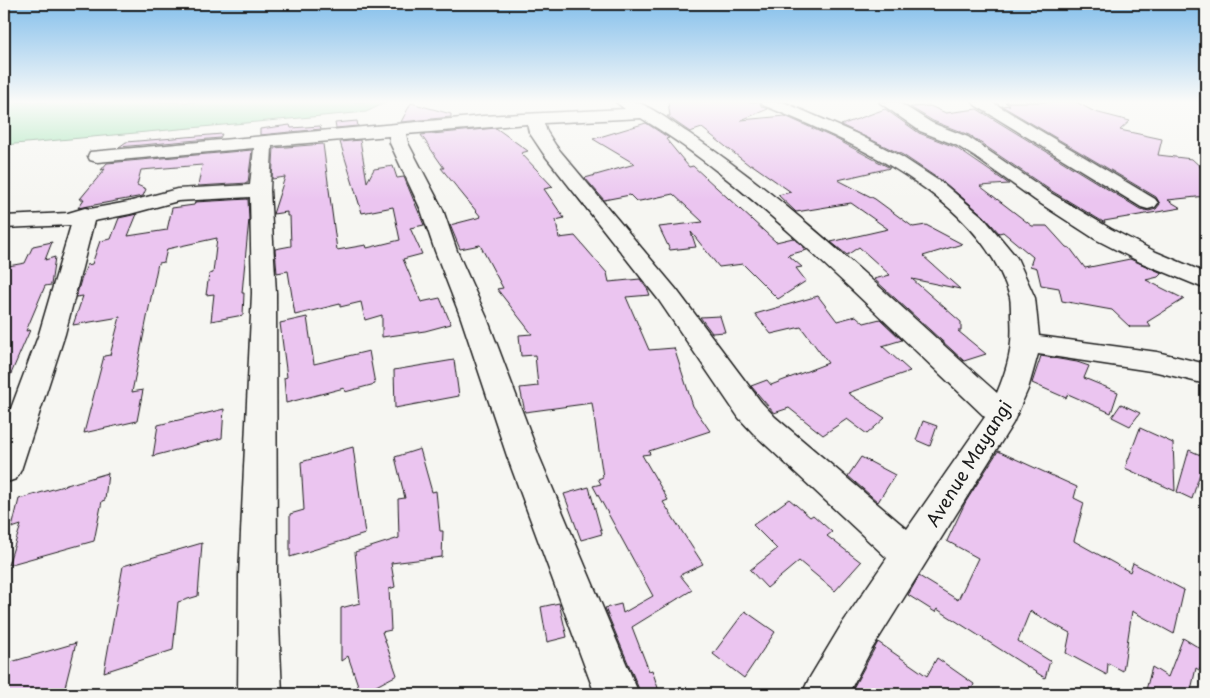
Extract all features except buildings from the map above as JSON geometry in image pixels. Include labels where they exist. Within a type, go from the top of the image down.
[{"type":"street","points":[[97,156],[344,135]]},
{"type":"street","points":[[397,135],[399,143],[432,210],[446,251],[474,318],[523,456],[617,694]]},
{"type":"street","points":[[540,135],[549,149],[667,294],[750,410],[764,425],[910,555]]},
{"type":"street","points":[[681,135],[763,199],[831,258],[1002,415]]},
{"type":"street","name":"Avenue Mayangi","points":[[824,694],[856,638],[1002,415],[1012,391],[1026,342],[1025,316],[1021,292],[1002,252],[978,223],[934,186],[894,159],[847,135]]},
{"type":"street","points":[[945,135],[962,141],[982,153],[1042,196],[1103,234],[1148,257],[1206,282]]},
{"type":"street","points":[[1035,135],[1148,203]]},
{"type":"street","points":[[260,694],[258,576],[264,293],[260,190],[263,142]]},
{"type":"street","points":[[7,227],[130,208],[177,195],[260,190]]},
{"type":"street","points":[[4,470],[52,334],[85,214]]},
{"type":"street","points":[[1026,342],[1157,362],[1206,374]]},
{"type":"green space","points":[[4,135],[118,135],[4,145]]}]
